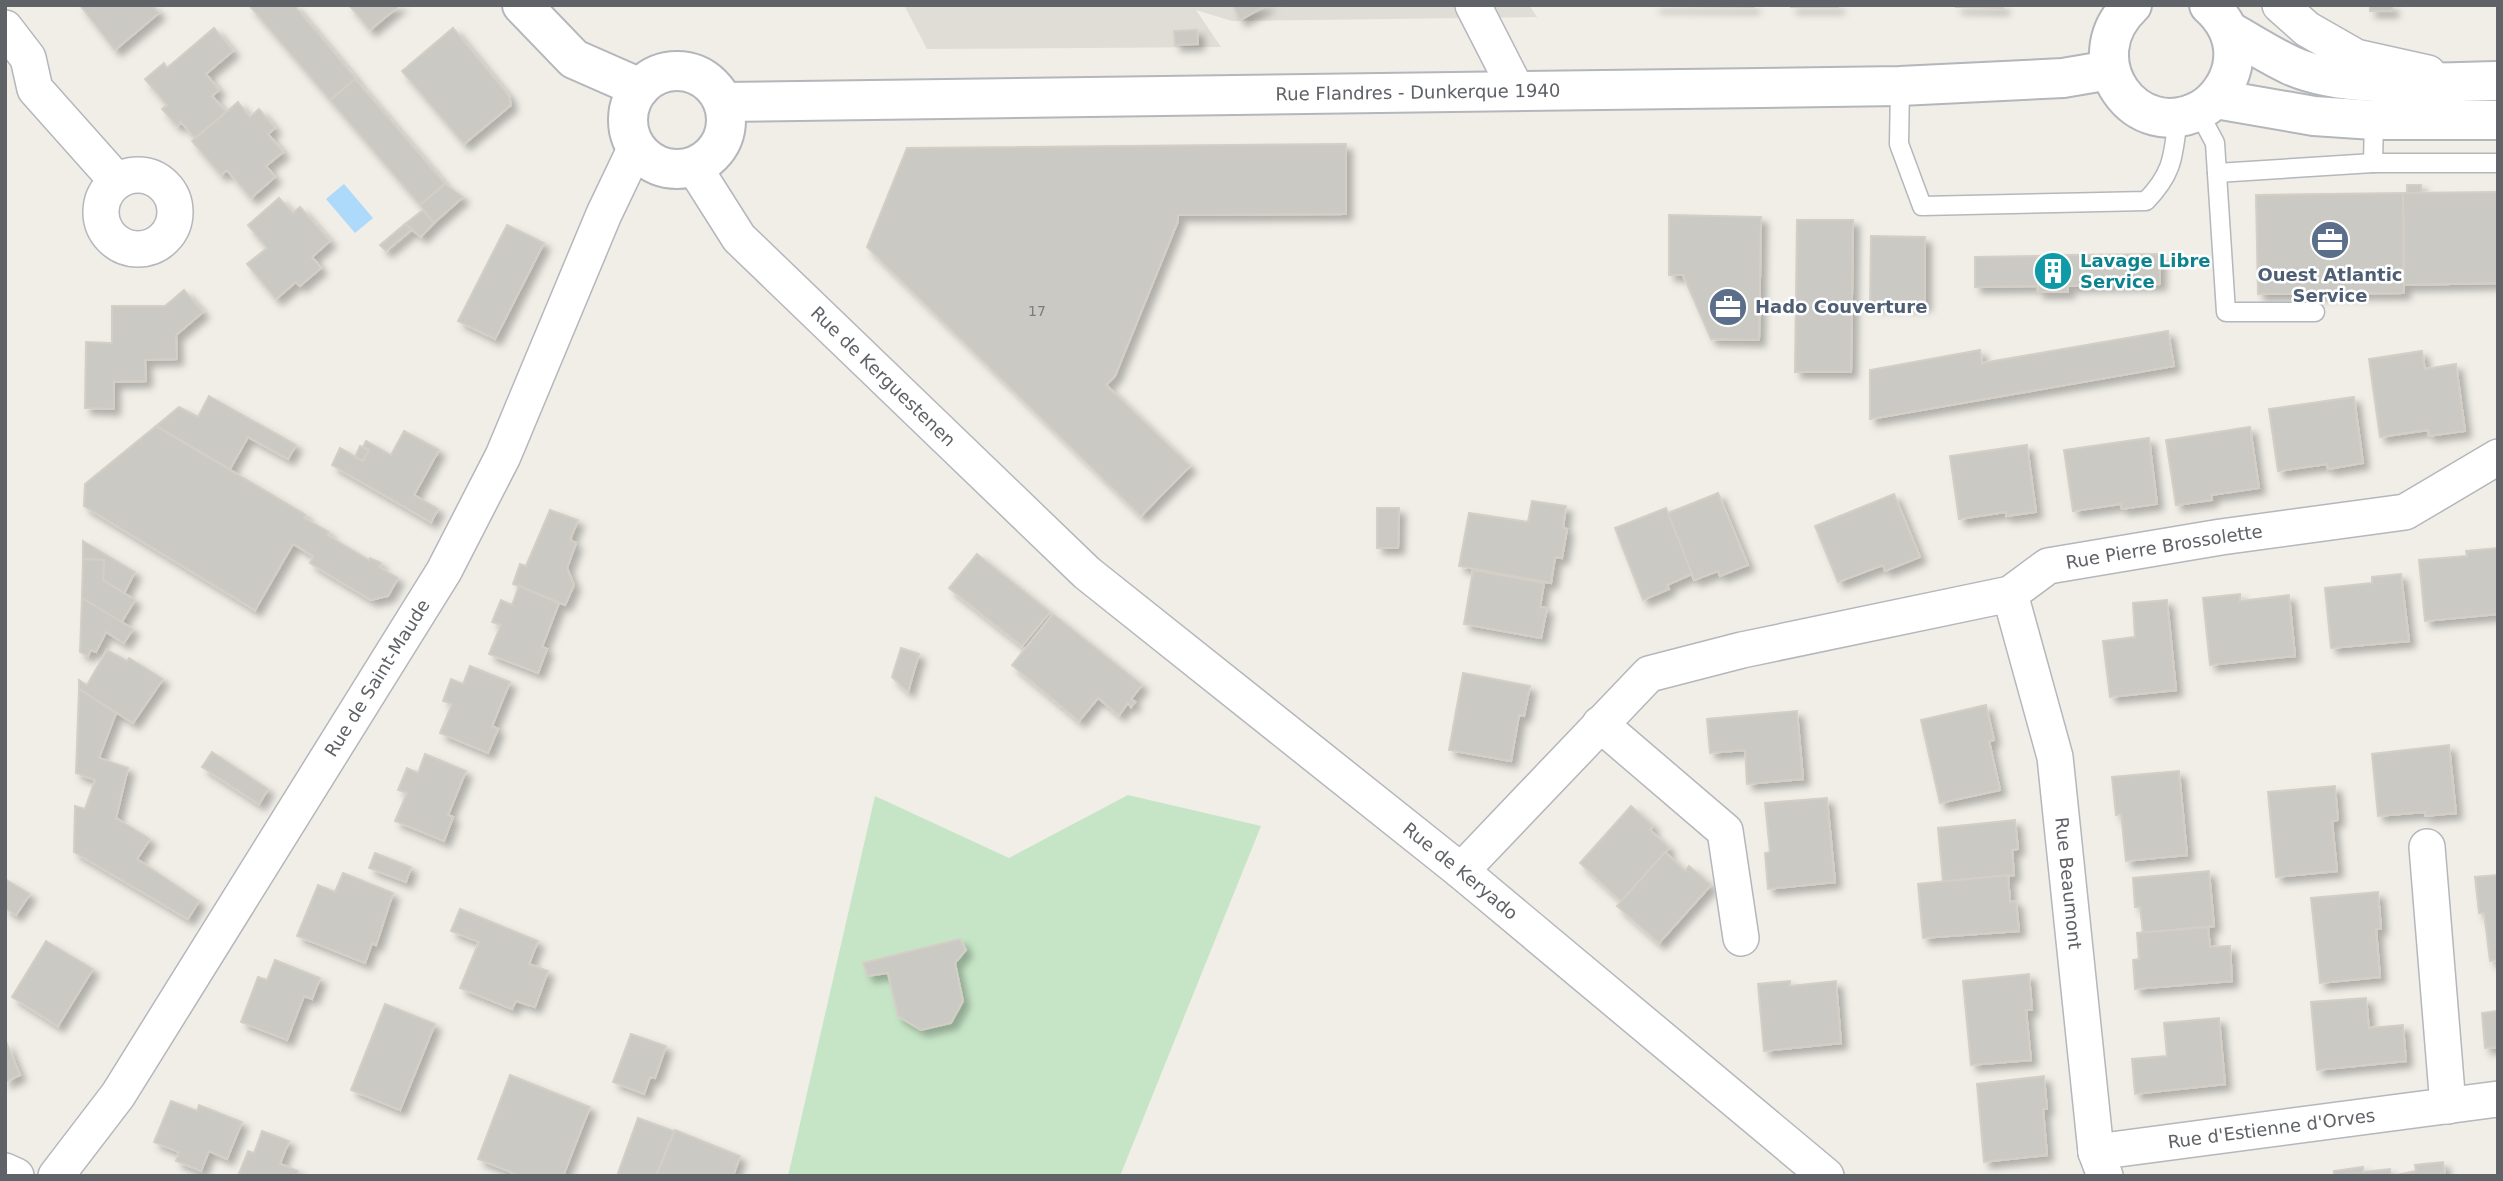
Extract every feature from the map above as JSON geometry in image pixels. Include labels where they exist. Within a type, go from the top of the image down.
[{"type":"street","points":[[522,5],[574,59],[640,88]]},
{"type":"street","points":[[1473,5],[1517,91]]},
{"type":"street","points":[[2132,5],[2119,19],[2111,35],[2108,52],[2110,70],[2117,87],[2128,101],[2143,111],[2160,117],[2197,109],[2374,120],[2498,120]]},
{"type":"street","points":[[2280,5],[2307,29],[2357,57],[2482,82]]},
{"type":"street","points":[[2197,109],[2226,84],[2232,66],[2234,48],[2219,18]]},
{"type":"street","points":[[2219,18],[2291,66],[2317,74],[2372,82],[2482,82]]},
{"type":"street","points":[[5,28],[17,68],[117,181]]},
{"type":"street","name":"Rue Flandres - Dunkerque 1940","points":[[723,102],[1900,86],[2063,78],[2110,70]]},
{"type":"street","points":[[669,72],[685,72],[701,77],[714,88],[723,102],[726,125],[718,147],[708,159],[694,167],[662,167],[647,159],[636,147],[628,117],[640,88],[653,78],[669,72]]},
{"type":"street","name":"Rue de Saint-Maude","points":[[57,1176],[118,1095],[444,571],[503,456],[604,214],[636,147]]},
{"type":"street","name":"Rue de Kerguestenen","points":[[694,167],[739,238],[1087,573]]},
{"type":"street","name":"Rue Pierre Brossolette","points":[[1461,872],[1649,674],[1742,650],[2010,594],[2048,566],[2221,537],[2405,512],[2498,457]]},
{"type":"street","name":"Rue de Keryado","points":[[1087,573],[1461,872],[1826,1176]]},
{"type":"street","name":"Rue Beaumont","points":[[2010,594],[2055,757],[2100,1164]]},
{"type":"street","points":[[1600,723],[1725,831],[1741,938]]},
{"type":"street","points":[[2427,847],[2448,1106]]},
{"type":"street","name":"Rue d'Estienne d'Orves","points":[[2100,1164],[2498,1099]]},
{"type":"street","points":[[5,1171],[16,1176]]},
{"type":"lane","points":[[1900,86],[1899,144],[1922,206],[2146,201],[2163,183],[2197,109]]},
{"type":"lane","points":[[2197,109],[2215,143],[2226,312],[2315,312]]},
{"type":"lane","points":[[2374,120],[2374,163]]},
{"type":"lane","points":[[2217,173],[2374,163],[2498,163]]},
{"type":"shaded area","points":[[904,5],[1529,5],[1537,17],[1232,21],[1196,10],[1221,47],[927,49]]},
{"type":"green space","points":[[1128,795],[1261,826],[1120,1176],[788,1176],[875,796],[1009,858]]},
{"type":"water","points":[[344,184],[373,218],[355,233],[326,199]]},
{"type":"building","points":[[80,5],[152,5],[159,13],[115,50]]},
{"type":"building","points":[[249,5],[294,5],[356,79],[330,100]]},
{"type":"building","points":[[349,5],[400,5],[370,30]]},
{"type":"building","points":[[1233,5],[1267,5],[1240,20]]},
{"type":"building","points":[[1654,5],[1753,7],[1654,6]]},
{"type":"building","points":[[1838,5],[1838,7],[1791,7]]},
{"type":"building","points":[[2003,5],[2003,8],[1956,7]]},
{"type":"building","points":[[2370,5],[2392,5],[2392,11],[2370,11]]},
{"type":"building","points":[[214,28],[233,51],[206,74],[219,90],[212,96],[226,112],[195,138],[181,122],[177,126],[162,109],[167,105],[145,79],[164,63],[167,68]]},
{"type":"building","points":[[453,28],[509,96],[511,105],[464,144],[402,71]]},
{"type":"building","points":[[1197,30],[1198,44],[1175,45],[1174,31]]},
{"type":"building","points":[[355,79],[445,184],[420,205],[330,100]]},
{"type":"building","points":[[238,102],[250,117],[259,109],[275,128],[268,134],[283,152],[266,166],[275,177],[251,198],[227,170],[221,175],[192,141]]},
{"type":"building","points":[[1346,144],[1346,214],[1178,215],[1178,221],[1115,376],[1106,385],[1190,466],[1141,516],[867,247],[907,148]]},
{"type":"building","points":[[445,184],[463,197],[434,223],[420,205]]},
{"type":"building","points":[[2407,185],[2421,185],[2421,193],[2407,193]]},
{"type":"building","points":[[2498,192],[2498,283],[2404,285],[2403,193]]},
{"type":"building","name":"Ouest Atlantic Service","points":[[2403,193],[2404,293],[2258,294],[2256,195]]},
{"type":"building","points":[[279,198],[293,213],[300,207],[330,241],[312,257],[321,268],[300,286],[296,282],[276,299],[247,264],[267,248],[248,225]]},
{"type":"building","points":[[423,210],[434,223],[421,237],[405,224]]},
{"type":"building","name":"Hado Couverture","points":[[1669,215],[1761,217],[1759,340],[1711,339],[1683,275],[1669,275]]},
{"type":"building","points":[[1797,220],[1853,220],[1851,372],[1795,372]]},
{"type":"building","points":[[405,224],[412,229],[386,251],[380,245]]},
{"type":"building","points":[[507,225],[544,243],[495,339],[458,321]]},
{"type":"building","points":[[1871,236],[1925,237],[1925,305],[1870,305]]},
{"type":"building","points":[[2160,254],[2160,284],[2068,286],[2068,255]]},
{"type":"building","name":"Lavage Libre Service","points":[[2068,255],[2068,292],[2038,292],[2037,256]]},
{"type":"building","points":[[2037,256],[2038,286],[1975,287],[1975,257]]},
{"type":"building","points":[[184,290],[203,312],[176,335],[177,359],[145,360],[146,381],[114,382],[114,409],[85,408],[86,342],[112,343],[112,306],[165,306]]},
{"type":"building","points":[[2168,331],[2174,366],[1870,419],[1870,370],[1980,350],[1982,363]]},
{"type":"building","points":[[2422,351],[2425,369],[2456,364],[2465,431],[2429,436],[2428,430],[2380,437],[2369,359]]},
{"type":"building","points":[[209,396],[296,445],[288,459],[248,437],[230,469],[156,426],[179,407],[198,417]]},
{"type":"building","points":[[2354,397],[2363,463],[2328,469],[2327,464],[2278,471],[2269,409]]},
{"type":"building","points":[[156,426],[306,515],[304,518],[329,532],[327,535],[369,560],[370,558],[381,563],[379,567],[398,578],[388,596],[371,600],[310,563],[313,556],[293,544],[255,610],[84,506],[85,484]]},
{"type":"building","points":[[2250,427],[2259,488],[2211,495],[2212,500],[2176,505],[2166,440]]},
{"type":"building","points":[[404,431],[439,450],[414,495],[438,509],[431,522],[332,465],[340,448],[363,461],[369,450],[363,447],[366,441],[391,455]]},
{"type":"building","points":[[2149,438],[2157,504],[2122,509],[2121,504],[2073,511],[2064,450]]},
{"type":"building","points":[[2027,445],[2036,512],[2006,516],[2006,512],[1959,519],[1950,456]]},
{"type":"building","points":[[360,446],[369,450],[363,461],[355,457]]},
{"type":"building","points":[[1718,493],[1748,565],[1720,576],[1718,571],[1694,580],[1668,513]]},
{"type":"building","points":[[1894,494],[1920,557],[1885,571],[1883,565],[1838,582],[1815,526]]},
{"type":"building","points":[[1532,501],[1566,506],[1563,528],[1567,529],[1562,558],[1555,557],[1551,583],[1459,566],[1469,513],[1528,522]]},
{"type":"building","points":[[1377,508],[1399,508],[1398,548],[1377,548]]},
{"type":"building","points":[[1666,508],[1692,574],[1667,585],[1669,589],[1643,600],[1615,528]]},
{"type":"building","points":[[550,510],[578,520],[570,540],[576,543],[567,568],[574,585],[565,605],[513,584],[520,564],[526,566]]},
{"type":"building","points":[[83,541],[135,572],[124,593],[103,580],[104,560],[83,559]]},
{"type":"building","points":[[2498,548],[2498,614],[2425,621],[2419,560],[2467,556],[2466,551]]},
{"type":"building","points":[[977,554],[1050,612],[1022,646],[949,588]]},
{"type":"building","points":[[83,559],[104,560],[103,580],[135,600],[121,623],[82,598]]},
{"type":"building","points":[[1473,570],[1544,583],[1540,607],[1547,608],[1541,638],[1464,624]]},
{"type":"building","points":[[2401,574],[2409,641],[2331,648],[2325,588],[2372,583],[2372,577]]},
{"type":"building","points":[[519,586],[559,603],[542,647],[547,649],[538,673],[489,654],[501,625],[492,622],[501,600],[512,605]]},
{"type":"building","points":[[2240,594],[2240,601],[2289,595],[2295,656],[2210,665],[2203,598]]},
{"type":"building","points":[[82,598],[133,629],[124,643],[106,632],[96,652],[91,650],[88,656],[80,652]]},
{"type":"building","points":[[2167,600],[2176,690],[2110,697],[2103,641],[2135,637],[2133,603]]},
{"type":"building","points":[[1053,614],[1142,685],[1131,699],[1135,702],[1131,707],[1128,703],[1119,715],[1098,698],[1079,721],[1012,665]]},
{"type":"building","points":[[901,648],[919,654],[908,692],[892,677]]},
{"type":"building","points":[[107,650],[127,661],[129,658],[163,679],[133,723],[79,689],[79,680],[87,685]]},
{"type":"building","points":[[470,666],[510,682],[492,726],[498,729],[488,753],[440,733],[452,704],[443,701],[451,679],[463,684]]},
{"type":"building","points":[[1463,673],[1530,686],[1524,716],[1519,715],[1511,761],[1449,750]]},
{"type":"building","points":[[79,689],[116,713],[99,758],[128,768],[116,818],[150,839],[137,859],[199,901],[188,919],[74,852],[75,806],[85,809],[95,780],[76,773]]},
{"type":"building","points":[[1986,705],[1994,740],[1989,741],[2000,790],[1940,803],[1921,720]]},
{"type":"building","points":[[1797,711],[1803,779],[1747,784],[1745,750],[1710,753],[1707,719]]},
{"type":"building","points":[[2449,745],[2456,813],[2425,816],[2425,812],[2378,816],[2372,754]]},
{"type":"building","points":[[212,752],[268,789],[259,804],[202,767]]},
{"type":"building","points":[[425,754],[466,771],[448,815],[453,817],[444,841],[395,821],[407,793],[398,790],[407,768],[418,773]]},
{"type":"building","points":[[2179,771],[2187,855],[2126,861],[2121,814],[2116,815],[2112,777]]},
{"type":"building","points":[[2335,786],[2338,820],[2332,821],[2337,871],[2276,877],[2268,792]]},
{"type":"building","points":[[1827,798],[1835,882],[1768,889],[1765,853],[1770,852],[1765,803]]},
{"type":"building","points":[[1631,806],[1653,826],[1650,830],[1669,848],[1621,901],[1580,863]]},
{"type":"building","points":[[2015,820],[2018,849],[2012,850],[2014,875],[1943,882],[1938,828]]},
{"type":"building","points":[[1665,852],[1685,871],[1689,866],[1711,885],[1659,943],[1617,906]]},
{"type":"building","points":[[375,853],[411,867],[406,882],[369,868]]},
{"type":"building","points":[[2209,871],[2214,926],[2143,933],[2140,907],[2135,907],[2133,878]]},
{"type":"building","points":[[343,873],[393,893],[376,945],[372,943],[365,963],[297,936],[318,885],[335,892]]},
{"type":"building","points":[[2008,875],[2010,902],[2016,901],[2019,931],[1923,938],[1918,884]]},
{"type":"building","points":[[2498,875],[2498,960],[2490,961],[2484,913],[2479,913],[2475,877]]},
{"type":"building","points":[[5,879],[30,894],[16,915],[5,908]]},
{"type":"building","points":[[2378,892],[2381,929],[2376,929],[2380,977],[2320,983],[2311,898]]},
{"type":"building","points":[[460,909],[538,941],[529,964],[548,971],[535,1007],[516,1001],[512,1009],[460,988],[479,942],[451,931]]},
{"type":"building","points":[[2208,927],[2210,947],[2230,946],[2232,981],[2135,989],[2133,960],[2139,959],[2137,933]]},
{"type":"building","points":[[960,939],[966,950],[955,963],[963,1001],[951,1023],[921,1030],[898,1016],[888,973],[868,976],[863,963]]},
{"type":"building","points":[[46,941],[93,969],[58,1026],[12,997]]},
{"type":"building","points":[[275,960],[320,978],[312,999],[304,996],[287,1040],[241,1022],[258,977],[267,980]]},
{"type":"building","points":[[2029,974],[2032,1010],[2026,1010],[2031,1060],[1971,1065],[1963,981]]},
{"type":"building","points":[[1790,981],[1790,986],[1836,981],[1841,1043],[1764,1051],[1758,984]]},
{"type":"building","points":[[2366,998],[2369,1028],[2403,1025],[2406,1061],[2317,1070],[2311,1002]]},
{"type":"building","points":[[385,1004],[435,1024],[400,1110],[351,1090]]},
{"type":"building","points":[[2498,1011],[2498,1047],[2485,1048],[2482,1013]]},
{"type":"building","points":[[2219,1018],[2225,1084],[2135,1094],[2132,1059],[2167,1056],[2164,1023]]},
{"type":"building","points":[[631,1034],[666,1046],[655,1078],[650,1077],[644,1094],[613,1082]]},
{"type":"building","points":[[5,1043],[20,1075],[5,1082]]},
{"type":"building","points":[[510,1075],[590,1107],[563,1176],[521,1176],[478,1159]]},
{"type":"building","points":[[2044,1076],[2047,1109],[2043,1109],[2047,1155],[1984,1162],[1977,1084]]},
{"type":"building","points":[[171,1101],[197,1111],[199,1105],[242,1122],[227,1159],[209,1151],[201,1171],[176,1161],[179,1152],[154,1142]]},
{"type":"building","points":[[638,1118],[674,1131],[656,1176],[617,1176]]},
{"type":"building","points":[[675,1130],[740,1156],[733,1176],[656,1176]]},
{"type":"building","points":[[262,1131],[289,1141],[280,1164],[298,1171],[297,1176],[238,1176],[248,1151],[254,1153]]},
{"type":"building","points":[[2443,1162],[2445,1176],[2391,1176],[2416,1171],[2415,1165]]},
{"type":"building","points":[[2363,1167],[2363,1172],[2390,1169],[2391,1176],[2334,1176],[2334,1171]]},
{"type":"place","name":"Ouest Atlantic Service","points":[[2330,240]]},
{"type":"place","name":"Lavage Libre Service","points":[[2053,271]]},
{"type":"place","name":"Hado Couverture","points":[[1728,307]]}]
